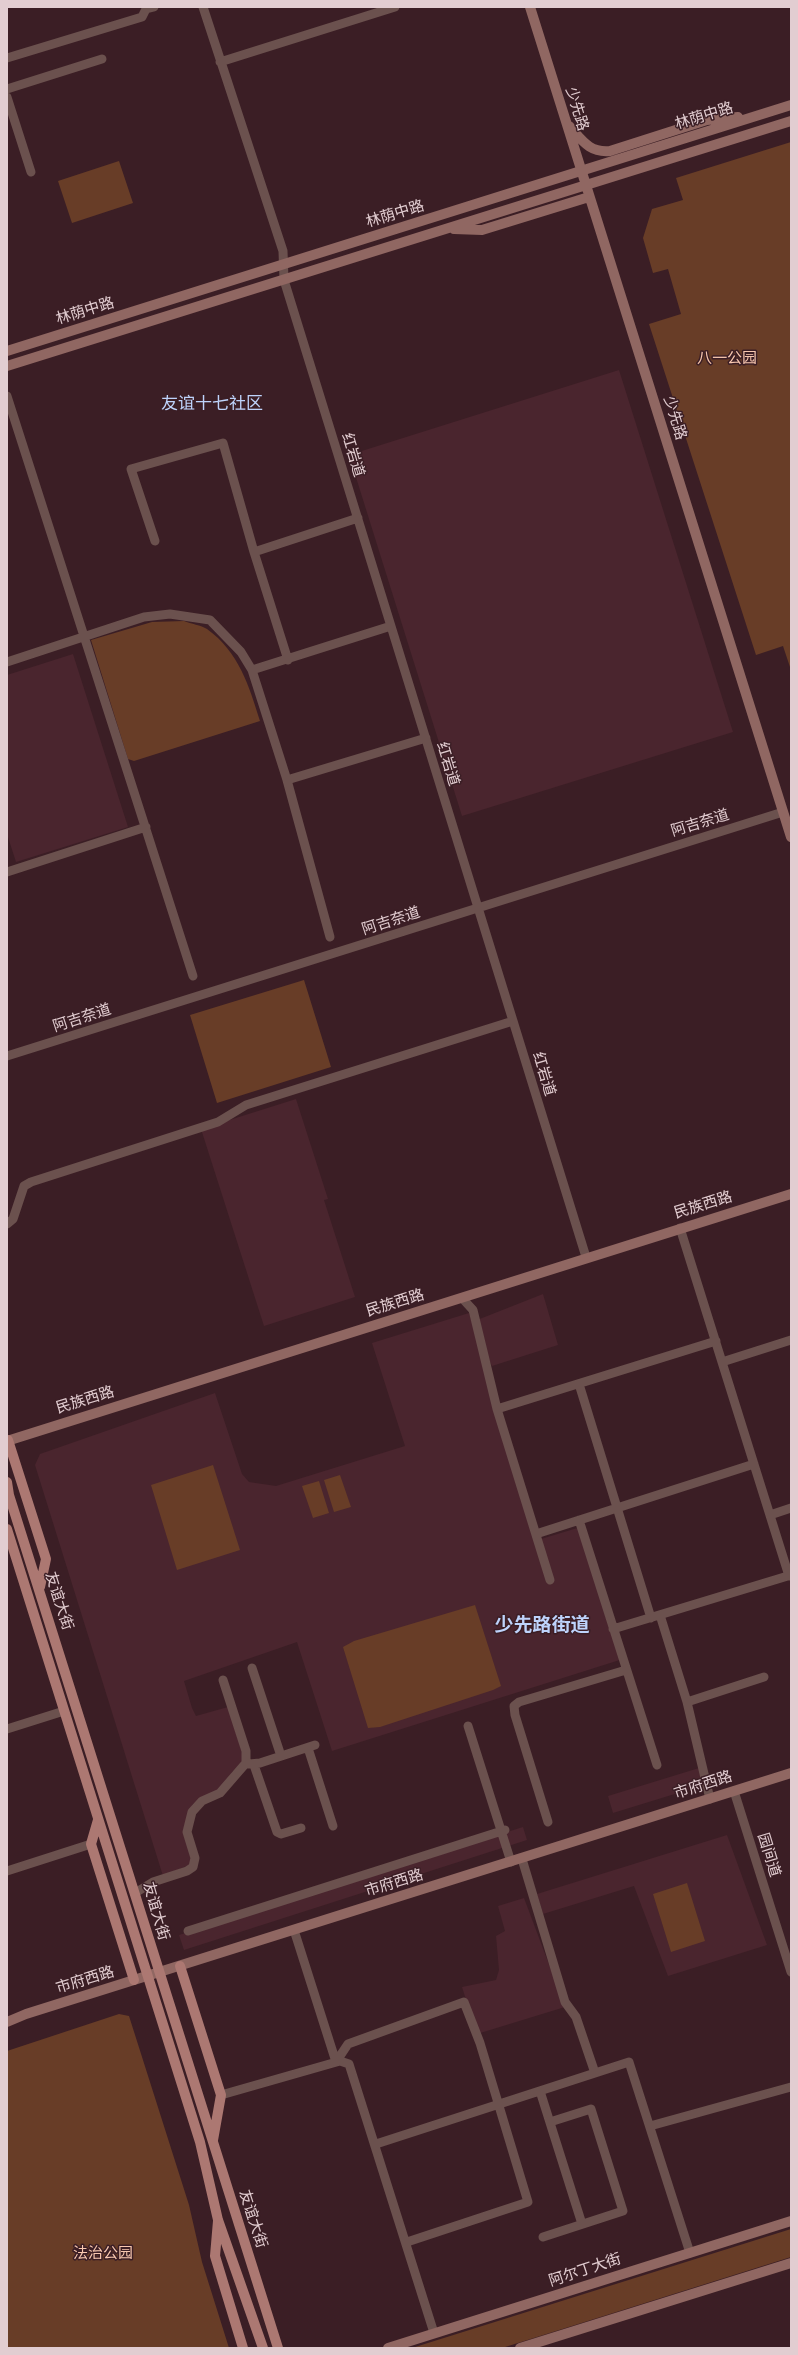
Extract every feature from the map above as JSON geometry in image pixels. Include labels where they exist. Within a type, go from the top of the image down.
[{"type":"main road","name":"少先路","points":[[530,7],[791,837]]},
{"type":"main road","name":"林荫中路","points":[[7,351],[791,105]]},
{"type":"main road","points":[[566,124],[591,149],[599,152],[610,151],[706,120],[750,118]]},
{"type":"main road","name":"林荫中路","points":[[7,366],[791,121]]},
{"type":"main road","points":[[446,229],[482,230],[589,196]]},
{"type":"main road","name":"民族西路","points":[[8,1440],[462,1298],[586,1257],[791,1194]]},
{"type":"main road","points":[[8,1440],[46,1559],[40,1589]]},
{"type":"main road","name":"友谊大街","points":[[7,1482],[8,1496],[40,1589],[136,1893],[158,1973],[278,2348]]},
{"type":"main road","name":"友谊大街","points":[[7,1529],[200,2142],[218,2220],[264,2348]]},
{"type":"main road","name":"市府西路","points":[[7,2022],[134,1980],[791,1774]]},
{"type":"main road","points":[[98,1820],[91,1844],[134,1980]]},
{"type":"main road","points":[[180,1966],[221,2095],[213,2142]]},
{"type":"main road","points":[[218,2220],[216,2256],[243,2348]]},
{"type":"main road","name":"阿尔丁大街","points":[[388,2348],[791,2221]]},
{"type":"main road","points":[[520,2348],[791,2263]]},
{"type":"street","name":"红岩道","points":[[203,7],[283,251],[284,280],[586,1257]]},
{"type":"street","points":[[7,58],[142,16],[149,8]]},
{"type":"street","points":[[220,62],[389,8]]},
{"type":"street","points":[[7,89],[102,59]]},
{"type":"street","points":[[7,97],[31,172]]},
{"type":"street","points":[[7,396],[193,976]]},
{"type":"street","points":[[155,541],[130,469],[223,443],[254,552],[288,660]]},
{"type":"street","points":[[254,552],[358,518]]},
{"type":"street","points":[[7,662],[84,635],[144,617],[170,614],[210,620],[241,652],[252,670],[287,780],[330,937]]},
{"type":"street","points":[[252,670],[288,660],[391,626]]},
{"type":"street","points":[[287,780],[426,738]]},
{"type":"street","name":"阿吉奈道","points":[[7,1056],[783,812]]},
{"type":"street","points":[[7,872],[146,827]]},
{"type":"street","points":[[7,1224],[13,1218],[24,1186],[31,1182],[218,1122],[234,1110],[246,1104],[513,1020]]},
{"type":"street","points":[[613,1629],[790,1575],[680,1228]]},
{"type":"street","points":[[462,1298],[473,1310],[497,1409],[550,1580]]},
{"type":"street","points":[[722,1362],[791,1340]]},
{"type":"street","points":[[497,1409],[716,1341]]},
{"type":"street","points":[[579,1384],[617,1508],[687,1702],[710,1799]]},
{"type":"street","points":[[536,1534],[754,1464]]},
{"type":"street","points":[[770,1515],[791,1508]]},
{"type":"street","points":[[579,1520],[657,1765]]},
{"type":"street","points":[[252,1668],[281,1756]]},
{"type":"street","points":[[548,1822],[515,1715],[514,1706],[519,1702],[626,1670]]},
{"type":"street","points":[[687,1702],[764,1677]]},
{"type":"street","points":[[223,1680],[250,1764],[278,1832],[281,1834],[301,1828]]},
{"type":"street","points":[[7,1729],[64,1711]]},
{"type":"street","points":[[468,1726],[503,1831],[511,1862]]},
{"type":"street","points":[[136,1893],[153,1882],[184,1872],[193,1867],[195,1858],[187,1832],[192,1812],[202,1801],[220,1793],[250,1764],[312,1746],[333,1826]]},
{"type":"street","name":"园间道","points":[[734,1791],[791,1972]]},
{"type":"street","points":[[188,1931],[503,1831]]},
{"type":"street","points":[[7,1871],[91,1844]]},
{"type":"street","points":[[522,1859],[565,2002],[576,2017],[595,2073]]},
{"type":"street","points":[[294,1930],[336,2062]]},
{"type":"street","points":[[336,2062],[348,2044],[464,2002],[480,2043],[528,2202],[407,2242]]},
{"type":"street","points":[[221,2095],[336,2062],[346,2062],[351,2067],[407,2242],[434,2333]]},
{"type":"street","points":[[376,2144],[629,2062],[690,2252]]},
{"type":"street","points":[[650,2126],[791,2087]]},
{"type":"street","points":[[540,2091],[582,2224]]},
{"type":"street","points":[[542,2237],[623,2211],[591,2109],[550,2122]]},
{"type":"shaded area","points":[[619,370],[733,732],[462,816],[349,455]]},
{"type":"shaded area","points":[[73,654],[128,827],[16,862],[7,834],[7,675]]},
{"type":"shaded area","points":[[296,1099],[328,1199],[324,1200],[355,1297],[264,1326],[201,1129]]},
{"type":"shaded area","points":[[543,1294],[558,1345],[492,1366],[475,1331],[541,1539],[584,1526],[626,1658],[332,1751],[297,1642],[184,1681],[196,1716],[228,1707],[245,1762],[232,1772],[224,1786],[193,1804],[184,1827],[192,1859],[189,1865],[163,1876],[35,1465],[40,1454],[215,1393],[242,1474],[249,1482],[276,1486],[405,1446],[372,1343],[469,1313],[472,1322]]},
{"type":"shaded area","points":[[699,1768],[704,1785],[613,1813],[608,1796]]},
{"type":"shaded area","points":[[523,1827],[527,1840],[184,1950],[179,1935]]},
{"type":"shaded area","points":[[727,1835],[767,1945],[668,1976],[634,1886],[543,1914],[537,1894]]},
{"type":"shaded area","points":[[524,1898],[565,2007],[477,2034],[462,1987],[496,1980],[499,1970],[496,1936],[505,1931],[498,1906]]},
{"type":"green space","name":"八一公园","points":[[791,142],[791,670],[783,646],[756,655],[649,324],[681,314],[668,269],[653,273],[643,238],[652,209],[683,200],[676,178]]},
{"type":"green space","points":[[119,161],[133,203],[72,223],[58,181]]},
{"type":"green space","points":[[184,621],[207,629],[227,648],[235,659],[247,683],[260,721],[134,761],[128,759],[91,640],[152,622]]},
{"type":"green space","points":[[304,980],[331,1067],[217,1103],[190,1015]]},
{"type":"green space","points":[[213,1465],[240,1550],[177,1570],[151,1485]]},
{"type":"green space","points":[[340,1475],[351,1507],[334,1512],[324,1480]]},
{"type":"green space","points":[[319,1481],[329,1513],[313,1518],[302,1486]]},
{"type":"green space","points":[[475,1605],[501,1686],[493,1690],[380,1727],[368,1728],[343,1647],[354,1641]]},
{"type":"green space","points":[[687,1883],[705,1941],[671,1952],[653,1894]]},
{"type":"green space","name":"法治公园","points":[[119,2014],[129,2016],[189,2205],[202,2262],[229,2348],[7,2348],[7,2051]]},
{"type":"green space","points":[[791,2229],[791,2257],[502,2348],[412,2348]]},
{"type":"district","name":"友谊十七社区","points":[[212,404]]},
{"type":"district","name":"少先路街道","points":[[542,1625]]}]
